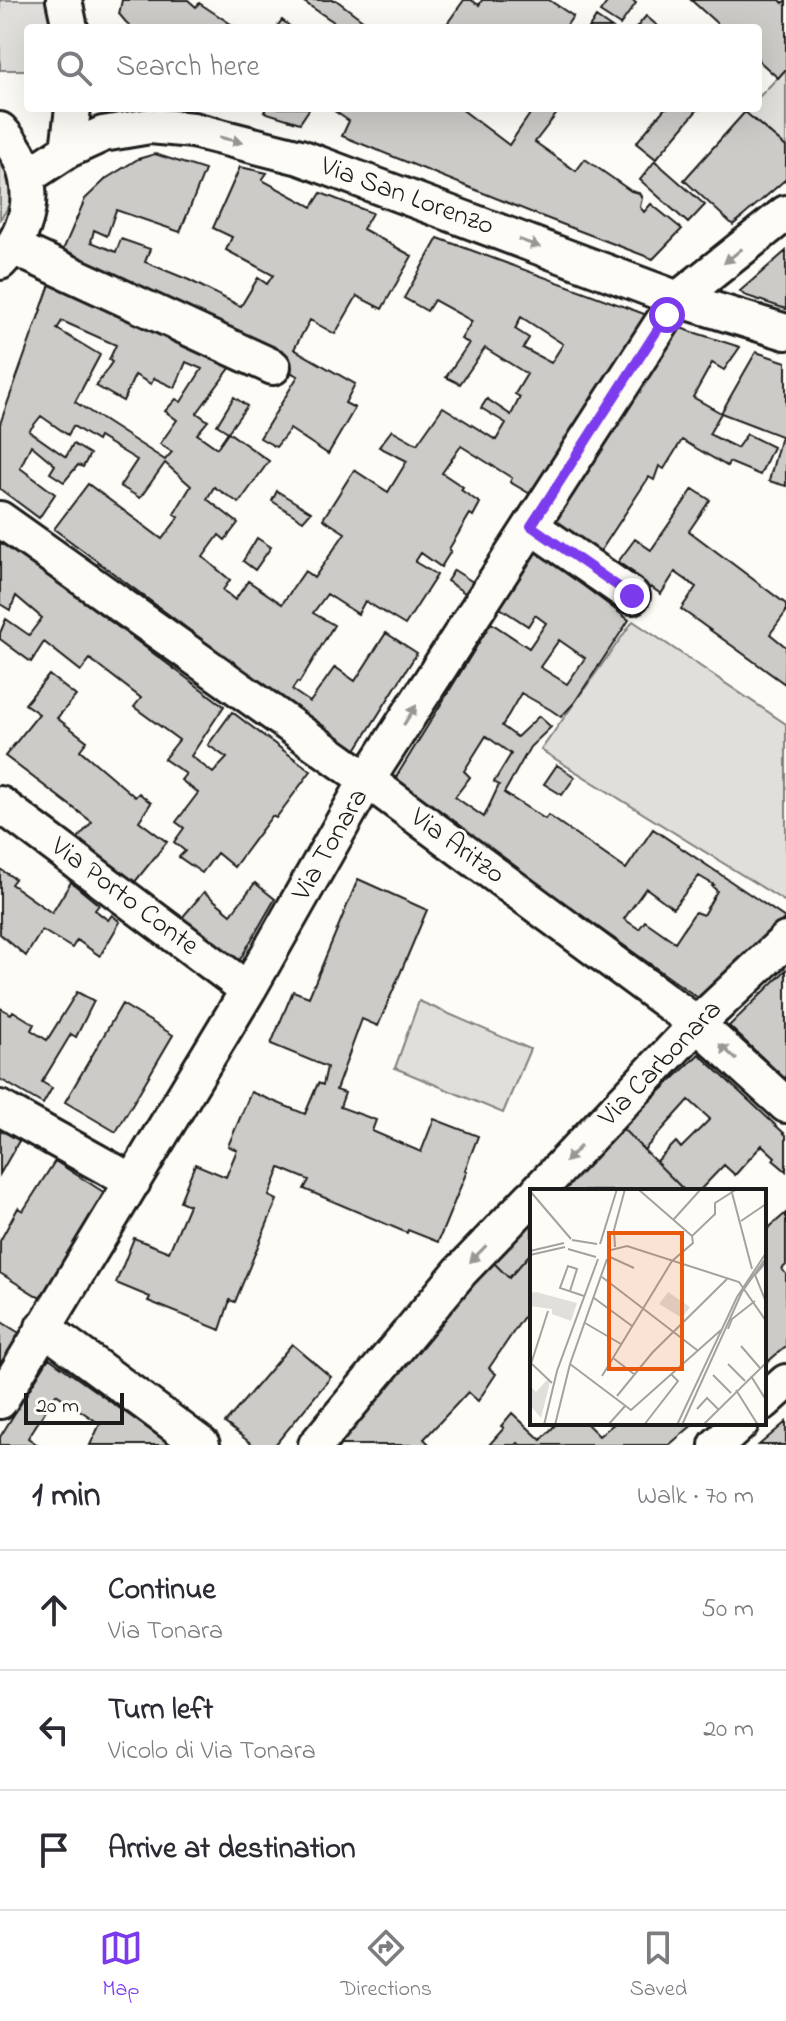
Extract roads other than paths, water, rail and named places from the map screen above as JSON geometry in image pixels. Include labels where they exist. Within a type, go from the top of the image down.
[{"type":"street","points":[[64,0],[69,24]]},
{"type":"street","points":[[68,150],[73,112]]},
{"type":"street","name":"Via San Lorenzo","points":[[27,177],[68,150],[103,134],[150,126],[193,130],[300,157],[678,299],[786,332]]},
{"type":"street","points":[[0,130],[17,151],[27,177],[29,195],[22,231],[6,254],[273,367]]},
{"type":"street","name":"Via Tonara","points":[[0,1401],[248,990],[367,780],[678,299],[786,213]]},
{"type":"street","name":"Via Aritzo","points":[[0,519],[367,780],[697,1024],[786,1105]]},
{"type":"street","points":[[531,526],[632,596]]},
{"type":"street","name":"Via Porto Conte","points":[[0,804],[248,990]]},
{"type":"street","name":"Via Carbonara","points":[[540,1189],[697,1024],[786,940]]},
{"type":"street","points":[[0,1108],[133,1182]]},
{"type":"street","points":[[316,1445],[460,1272],[530,1199]]},
{"type":"street","points":[[43,1327],[202,1445]]},
{"type":"street","points":[[766,1400],[786,1382]]},
{"type":"street","points":[[717,1445],[739,1425]]}]
